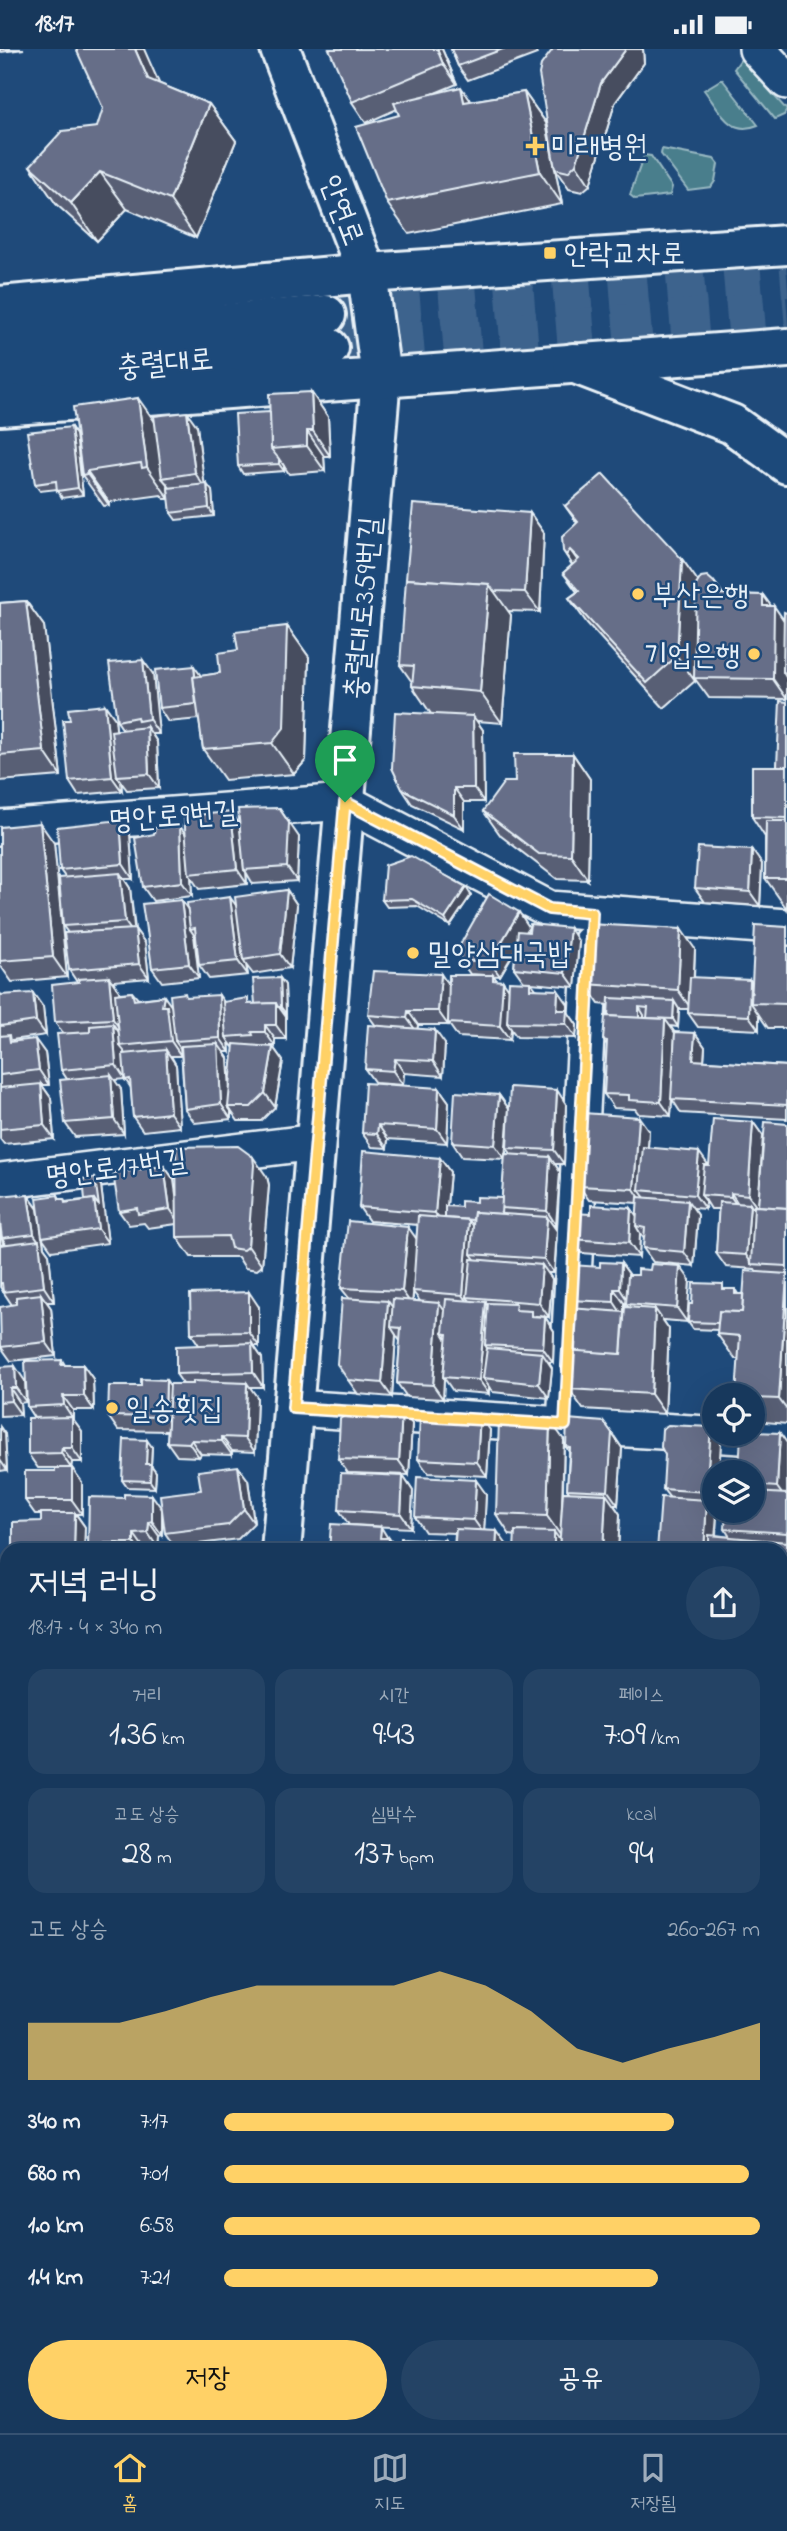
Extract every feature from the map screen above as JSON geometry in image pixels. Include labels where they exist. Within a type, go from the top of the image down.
[{"type":"main road","name":"안연로","points":[[279,49],[368,273],[381,377]]},
{"type":"main road","points":[[692,252],[787,227]]},
{"type":"main road","points":[[0,306],[368,273],[787,245]]},
{"type":"main road","name":"충렬대로","points":[[0,341],[327,331],[0,376]]},
{"type":"main road","points":[[0,406],[787,348]]},
{"type":"main road","points":[[573,363],[732,424],[787,464]]},
{"type":"main road","name":"충렬대로359번길","points":[[281,1543],[381,377]]},
{"type":"street","points":[[757,49],[787,81]]},
{"type":"street","points":[[345,802],[549,909],[787,927]]},
{"type":"street","name":"명안로9번길","points":[[0,828],[345,802]]},
{"type":"street","points":[[565,1425],[592,913]]},
{"type":"street","name":"명안로17번길","points":[[0,1181],[316,1142]]},
{"type":"street","points":[[293,1408],[787,1439]]},
{"type":"green space","points":[[741,59],[787,110],[784,115],[775,119],[734,69]]},
{"type":"green space","points":[[722,79],[758,125],[740,128],[732,125],[720,113],[704,90]]},
{"type":"green space","points":[[662,149],[714,159],[718,164],[711,187],[688,190],[661,154]]},
{"type":"green space","points":[[644,155],[651,156],[672,187],[670,195],[635,199],[630,195]]},
{"type":"building","points":[[76,49],[135,49],[148,79],[209,104],[170,200],[100,172],[71,203],[30,166],[62,131],[97,127],[103,108]]},
{"type":"building","points":[[329,49],[437,49],[443,64],[352,102]]},
{"type":"building","points":[[451,49],[503,49],[458,66]]},
{"type":"building","points":[[553,49],[626,49],[601,83],[576,164],[568,172],[555,169],[539,74],[541,65]]},
{"type":"building","points":[[461,87],[464,102],[524,92],[540,172],[387,203],[356,127],[399,115],[394,103]]},
{"type":"building","points":[[311,392],[313,431],[307,431],[307,446],[271,449],[269,394]]},
{"type":"building","points":[[138,398],[147,467],[142,468],[141,463],[87,471],[87,474],[82,475],[73,407]]},
{"type":"building","points":[[187,412],[195,473],[162,478],[154,416]]},
{"type":"building","points":[[270,412],[271,449],[279,459],[279,464],[238,466],[235,414]]},
{"type":"building","points":[[71,427],[78,488],[57,491],[56,481],[35,484],[27,432]]},
{"type":"building","points":[[603,474],[682,559],[677,656],[647,683],[569,598],[579,591],[563,573],[579,559],[570,550],[566,555],[563,551],[562,537],[578,522],[565,506]]},
{"type":"building","points":[[207,484],[209,508],[171,513],[168,488]]},
{"type":"building","points":[[413,504],[530,513],[525,592],[494,591],[489,584],[406,579]]},
{"type":"building","points":[[707,576],[715,583],[715,594],[763,595],[763,606],[774,606],[773,679],[694,678],[696,585],[701,577]]},
{"type":"building","points":[[406,579],[489,584],[480,692],[412,686],[414,666],[400,665]]},
{"type":"building","points":[[26,601],[44,751],[0,755],[0,603]]},
{"type":"building","points":[[784,612],[787,613],[787,673],[783,672]]},
{"type":"building","points":[[287,626],[284,728],[272,743],[203,749],[193,677],[220,673],[218,653],[238,650],[235,632]]},
{"type":"building","points":[[143,660],[149,719],[138,721],[137,717],[117,721],[109,663]]},
{"type":"building","points":[[194,666],[196,704],[159,708],[155,670]]},
{"type":"building","points":[[780,701],[787,702],[787,766],[777,766]]},
{"type":"building","points":[[105,705],[112,777],[69,781],[63,720],[70,720],[68,709]]},
{"type":"building","points":[[395,712],[473,716],[474,788],[454,788],[454,815],[402,789],[392,768]]},
{"type":"building","points":[[147,727],[149,774],[117,776],[111,731]]},
{"type":"building","points":[[514,754],[573,754],[571,855],[539,854],[483,811],[504,782],[515,782]]},
{"type":"building","points":[[752,766],[787,766],[787,818],[752,817]]},
{"type":"building","points":[[279,808],[289,823],[287,867],[244,870],[238,809]]},
{"type":"building","points":[[231,812],[237,869],[189,874],[184,816]]},
{"type":"building","points":[[120,820],[123,864],[60,870],[57,827]]},
{"type":"building","points":[[766,821],[787,821],[787,878],[765,878]]},
{"type":"building","points":[[40,823],[53,957],[0,961],[0,827]]},
{"type":"building","points":[[180,826],[182,882],[143,887],[135,838],[154,834],[155,828]]},
{"type":"building","points":[[698,847],[752,850],[750,892],[695,888]]},
{"type":"building","points":[[411,856],[466,887],[445,919],[412,899],[382,900],[385,865]]},
{"type":"building","points":[[120,873],[125,922],[63,926],[59,878]]},
{"type":"building","points":[[287,890],[280,954],[243,960],[235,897]]},
{"type":"building","points":[[489,894],[519,912],[490,962],[460,960],[460,945]]},
{"type":"building","points":[[230,897],[238,961],[199,965],[195,928],[190,929],[187,903]]},
{"type":"building","points":[[181,900],[189,964],[152,968],[142,904]]},
{"type":"building","points":[[530,924],[570,928],[565,973],[514,968],[518,931],[529,932]]},
{"type":"building","points":[[589,924],[681,929],[678,990],[585,984]]},
{"type":"building","points":[[755,925],[787,927],[787,1004],[751,1003]]},
{"type":"building","points":[[135,929],[139,964],[69,970],[64,933]]},
{"type":"building","points":[[373,971],[441,974],[438,1011],[408,1011],[407,1018],[368,1015]]},
{"type":"building","points":[[449,975],[493,975],[493,980],[503,981],[500,1026],[448,1023]]},
{"type":"building","points":[[109,977],[113,1019],[55,1022],[52,985],[79,982],[78,979]]},
{"type":"building","points":[[690,977],[750,980],[749,1016],[688,1013]]},
{"type":"building","points":[[280,978],[281,1007],[276,1003],[255,1004],[253,979]]},
{"type":"building","points":[[509,981],[530,982],[530,989],[558,990],[557,1010],[567,1010],[566,1024],[507,1023]]},
{"type":"building","points":[[132,992],[134,1000],[164,996],[162,1006],[167,1006],[171,1041],[120,1046],[115,994]]},
{"type":"building","points":[[33,993],[36,1021],[0,1026],[0,995]]},
{"type":"building","points":[[185,993],[186,997],[219,995],[220,1038],[175,1041],[170,995]]},
{"type":"building","points":[[248,998],[248,1004],[276,1003],[276,1025],[265,1025],[265,1032],[252,1032],[253,1035],[226,1037],[223,1002]]},
{"type":"building","points":[[609,998],[674,1001],[673,1019],[647,1018],[648,1008],[639,1007],[639,1018],[608,1016]]},
{"type":"building","points":[[605,1016],[665,1019],[661,1102],[629,1100],[629,1095],[604,1094],[607,1041],[603,1040]]},
{"type":"building","points":[[113,1024],[116,1065],[61,1070],[57,1034],[90,1032],[90,1026]]},
{"type":"building","points":[[368,1025],[435,1030],[433,1061],[395,1059],[393,1071],[365,1069]]},
{"type":"building","points":[[675,1032],[695,1033],[693,1060],[787,1066],[787,1105],[671,1099]]},
{"type":"building","points":[[9,1035],[10,1042],[35,1039],[39,1070],[0,1075],[0,1036]]},
{"type":"building","points":[[218,1044],[221,1104],[185,1109],[181,1046]]},
{"type":"building","points":[[234,1044],[273,1047],[265,1093],[251,1107],[228,1107]]},
{"type":"building","points":[[166,1050],[170,1113],[133,1117],[130,1079],[125,1080],[123,1054]]},
{"type":"building","points":[[111,1075],[114,1119],[65,1123],[60,1080]]},
{"type":"building","points":[[365,1083],[439,1088],[437,1129],[378,1125],[377,1134],[362,1133]]},
{"type":"building","points":[[41,1084],[44,1125],[0,1129],[0,1088]]},
{"type":"building","points":[[510,1087],[557,1090],[554,1150],[507,1148]]},
{"type":"building","points":[[455,1092],[499,1095],[495,1145],[452,1142]]},
{"type":"building","points":[[583,1113],[639,1117],[634,1189],[579,1186]]},
{"type":"building","points":[[713,1119],[753,1122],[748,1195],[701,1195],[704,1165],[709,1165]]},
{"type":"building","points":[[765,1122],[787,1124],[787,1208],[758,1206]]},
{"type":"building","points":[[238,1146],[253,1157],[254,1165],[248,1246],[243,1250],[231,1248],[228,1236],[177,1237],[176,1147]]},
{"type":"building","points":[[643,1147],[699,1152],[695,1195],[639,1190]]},
{"type":"building","points":[[363,1151],[440,1158],[435,1213],[359,1207]]},
{"type":"building","points":[[505,1154],[550,1157],[547,1211],[501,1208]]},
{"type":"building","points":[[164,1166],[170,1209],[138,1214],[137,1208],[119,1211],[113,1173]]},
{"type":"building","points":[[95,1178],[99,1206],[94,1199],[67,1203],[66,1202],[85,1200],[83,1179]]},
{"type":"building","points":[[28,1195],[34,1234],[2,1238],[0,1196]]},
{"type":"building","points":[[58,1195],[65,1203],[94,1199],[98,1229],[42,1237],[37,1198]]},
{"type":"building","points":[[476,1197],[502,1198],[501,1214],[474,1212],[473,1220],[445,1218],[445,1206],[461,1207],[461,1201],[476,1202]]},
{"type":"building","points":[[638,1197],[688,1201],[684,1252],[643,1248],[645,1228],[636,1226]]},
{"type":"building","points":[[719,1202],[750,1204],[746,1255],[716,1253]]},
{"type":"building","points":[[591,1205],[631,1208],[629,1243],[571,1239],[573,1213],[591,1214]]},
{"type":"building","points":[[754,1206],[787,1208],[787,1266],[751,1264]]},
{"type":"building","points":[[474,1212],[547,1217],[544,1259],[471,1254]]},
{"type":"building","points":[[418,1216],[469,1220],[463,1295],[413,1291]]},
{"type":"building","points":[[348,1221],[408,1227],[402,1291],[341,1288]]},
{"type":"building","points":[[39,1240],[44,1287],[3,1292],[0,1283],[0,1245]]},
{"type":"building","points":[[471,1259],[542,1265],[539,1303],[467,1297]]},
{"type":"building","points":[[600,1262],[621,1263],[620,1289],[614,1289],[614,1302],[569,1300],[572,1265],[600,1267]]},
{"type":"building","points":[[651,1264],[680,1266],[677,1308],[626,1304],[628,1275],[638,1275],[638,1269],[650,1270]]},
{"type":"building","points":[[745,1271],[787,1274],[779,1399],[765,1398],[765,1383],[737,1383],[740,1336],[717,1334],[719,1311],[742,1312]]},
{"type":"building","points":[[693,1283],[723,1284],[723,1289],[735,1289],[735,1294],[743,1294],[742,1312],[719,1311],[718,1323],[688,1322]]},
{"type":"building","points":[[249,1292],[249,1332],[191,1333],[190,1294]]},
{"type":"building","points":[[41,1294],[46,1342],[1,1347],[0,1307],[16,1304],[16,1297]]},
{"type":"building","points":[[342,1298],[388,1301],[382,1383],[348,1380],[337,1364]]},
{"type":"building","points":[[393,1299],[439,1303],[433,1385],[397,1383],[401,1328],[391,1327]]},
{"type":"building","points":[[446,1299],[486,1302],[479,1380],[443,1377],[447,1334],[443,1333]]},
{"type":"building","points":[[488,1303],[516,1304],[515,1310],[531,1311],[531,1316],[545,1317],[543,1348],[485,1345]]},
{"type":"building","points":[[625,1307],[655,1309],[651,1394],[569,1389],[570,1381],[565,1379],[566,1368],[561,1367],[562,1349],[621,1354]]},
{"type":"building","points":[[569,1308],[624,1312],[621,1354],[565,1350]]},
{"type":"building","points":[[252,1343],[253,1372],[176,1374],[176,1346]]},
{"type":"building","points":[[487,1348],[542,1353],[539,1384],[483,1378]]},
{"type":"building","points":[[62,1360],[61,1365],[83,1365],[84,1396],[63,1396],[64,1405],[27,1407],[25,1361]]},
{"type":"building","points":[[15,1366],[16,1388],[10,1388],[11,1401],[0,1402],[0,1367]]},
{"type":"building","points":[[141,1379],[166,1380],[165,1417],[108,1416],[109,1386],[141,1386]]},
{"type":"building","points":[[193,1381],[247,1383],[245,1438],[222,1437],[222,1441],[167,1442],[170,1384],[193,1384]]},
{"type":"building","points":[[354,1408],[402,1410],[399,1461],[338,1459],[340,1419]]},
{"type":"building","points":[[453,1413],[480,1415],[477,1462],[418,1459],[420,1416],[453,1418]]},
{"type":"building","points":[[72,1417],[72,1448],[62,1448],[61,1453],[28,1454],[28,1418]]},
{"type":"building","points":[[499,1419],[550,1420],[547,1516],[496,1514]]},
{"type":"building","points":[[567,1419],[604,1422],[612,1433],[608,1491],[567,1489],[570,1448],[566,1447]]},
{"type":"building","points":[[668,1425],[702,1427],[702,1446],[710,1446],[708,1460],[702,1460],[702,1492],[663,1489],[665,1455],[661,1447],[662,1429]]},
{"type":"building","points":[[765,1432],[780,1433],[777,1487],[765,1486],[765,1460],[740,1460],[740,1446],[765,1446]]},
{"type":"building","points":[[124,1439],[147,1440],[146,1464],[151,1464],[150,1481],[122,1480]]},
{"type":"building","points":[[238,1466],[244,1509],[228,1525],[165,1533],[160,1495],[201,1490],[198,1471]]},
{"type":"building","points":[[55,1468],[72,1468],[72,1500],[25,1500],[25,1471],[55,1471]]},
{"type":"building","points":[[341,1473],[403,1476],[401,1514],[339,1510]]},
{"type":"building","points":[[417,1477],[476,1480],[474,1520],[415,1517]]},
{"type":"building","points":[[563,1492],[606,1494],[603,1543],[560,1543]]},
{"type":"building","points":[[765,1493],[787,1494],[787,1533],[725,1529],[725,1523],[765,1523]]},
{"type":"building","points":[[124,1494],[152,1495],[152,1521],[149,1522],[148,1533],[134,1534],[134,1543],[88,1543],[89,1497],[124,1498]]},
{"type":"building","points":[[661,1497],[702,1500],[702,1523],[706,1523],[704,1543],[658,1543]]},
{"type":"building","points":[[41,1513],[75,1513],[74,1543],[13,1543],[13,1522],[41,1521]]},
{"type":"building","points":[[331,1524],[381,1527],[380,1538],[389,1538],[389,1543],[330,1543]]},
{"type":"building","points":[[456,1529],[497,1531],[496,1543],[455,1543]]},
{"type":"building","points":[[515,1531],[554,1532],[554,1543],[514,1543]]},
{"type":"building","points":[[709,1535],[787,1542],[787,1543],[709,1543]]},
{"type":"building","points":[[401,1538],[445,1540],[445,1543],[401,1543]]},
{"type":"tunnel","points":[[326,315],[787,278]]},
{"type":"tunnel","points":[[329,348],[787,310]]},
{"type":"place","name":"미래병원","points":[[535,146]]},
{"type":"place","name":"안락교차로","points":[[550,253]]},
{"type":"place","name":"부산은행","points":[[638,594]]},
{"type":"place","name":"기업은행","points":[[754,654]]},
{"type":"place","name":"밀양삼대국밥","points":[[413,953]]},
{"type":"place","name":"일송횟집","points":[[112,1408]]},
{"type":"route","points":[[345,802],[549,909],[592,913],[565,1425],[293,1408],[345,802]]}]
